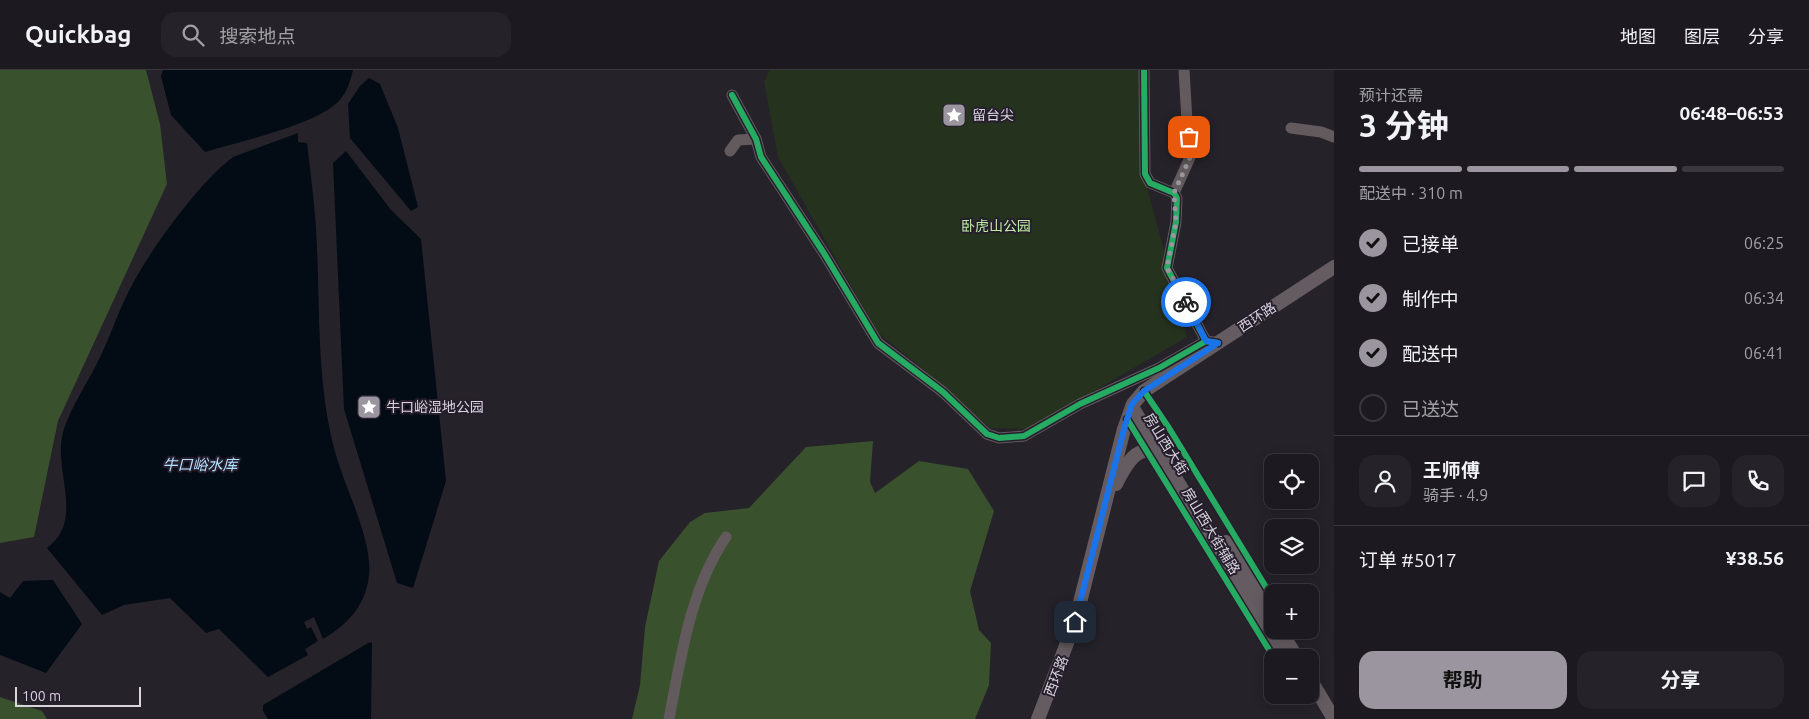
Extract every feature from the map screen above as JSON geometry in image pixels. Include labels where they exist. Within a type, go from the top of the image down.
[{"type":"main road","name":"西环路","points":[[1038,719],[1075,622],[1124,429],[1144,391],[1212,342],[1334,267]]},
{"type":"main road","name":"西环路","points":[[1044,719],[1081,616],[1136,405],[1334,274]]},
{"type":"main road","name":"房山西大街","points":[[1136,405],[1160,452],[1280,649]]},
{"type":"main road","name":"房山西大街","points":[[1136,405],[1264,605]]},
{"type":"main road","points":[[1115,484],[1126,465],[1135,455],[1148,450],[1160,452]]},
{"type":"main road","points":[[1319,695],[1334,719]]},
{"type":"main road","points":[[1314,704],[1323,719]]},
{"type":"street","points":[[1144,70],[1145,174],[1150,183],[1174,193]]},
{"type":"street","points":[[732,96],[756,139],[761,157],[878,343],[890,354],[938,388],[986,434],[999,438],[1024,436],[1080,404],[1212,342],[1167,268],[1176,222],[1174,193],[1192,153],[1187,121],[1184,70]]},
{"type":"street","points":[[1291,128],[1321,132],[1334,137]]},
{"type":"street","points":[[730,151],[738,140],[756,139]]},
{"type":"street","points":[[669,719],[697,593],[715,553],[726,537]]},
{"type":"green space","points":[[0,70],[146,70],[160,124],[167,184],[58,421],[34,537],[0,543]]},
{"type":"green space","name":"卧虎山公园","points":[[770,70],[1143,70],[1147,187],[1187,337],[1036,425],[1023,429],[990,428],[916,363],[878,333],[778,157],[764,81]]},
{"type":"green space","points":[[873,441],[870,482],[875,493],[919,461],[968,469],[994,511],[970,591],[979,630],[991,643],[989,685],[975,719],[632,719],[640,685],[645,627],[659,561],[690,522],[705,513],[749,508],[806,447]]},
{"type":"green space","points":[[0,697],[42,711],[47,719],[0,719]]},
{"type":"water","points":[[163,70],[353,70],[344,94],[328,110],[313,118],[276,132],[205,152],[171,115],[161,76]]},
{"type":"water","points":[[369,78],[380,84],[398,128],[418,207],[411,211],[350,138],[348,104],[360,86]]},
{"type":"water","name":"牛口峪水库","points":[[298,133],[298,142],[307,143],[313,196],[325,404],[336,455],[364,535],[369,568],[366,592],[352,616],[323,639],[314,617],[304,622],[307,629],[311,627],[318,641],[305,649],[308,655],[268,677],[219,629],[206,633],[170,598],[124,605],[102,615],[47,548],[58,537],[64,524],[66,511],[61,451],[65,428],[73,408],[102,353],[127,295],[146,260],[189,201],[233,157]]},
{"type":"water","points":[[346,151],[391,210],[421,239],[446,481],[413,588],[397,583],[344,409],[333,163]]},
{"type":"water","points":[[53,580],[82,624],[46,673],[0,655],[0,592],[10,598],[23,581]]},
{"type":"water","points":[[370,642],[372,643],[371,719],[268,719],[263,711],[263,705]]},
{"type":"cycle path","points":[[1144,70],[1145,174],[1150,183],[1174,193],[1177,198],[1176,222],[1167,268],[1206,341]]},
{"type":"cycle path","points":[[732,95],[756,139],[761,157],[825,255],[878,343],[943,392],[987,434],[999,438],[1024,436],[1080,404],[1159,368],[1206,341],[1218,343]]},
{"type":"cycle path","name":"房山西大街辅路","points":[[1144,391],[1169,428],[1264,584]]},
{"type":"cycle path","name":"房山西大街辅路","points":[[1127,419],[1268,649]]},
{"type":"way so far","points":[[1186,302],[1167,268],[1176,222],[1176,198],[1174,193],[1192,153],[1189,137]]},
{"type":"place","name":"留台尖","points":[[954,115]]},
{"type":"place","name":"牛口峪湿地公园","points":[[369,407]]},
{"type":"route","points":[[1075,622],[1126,419],[1132,404],[1144,391],[1218,343],[1206,341],[1186,302]]}]
